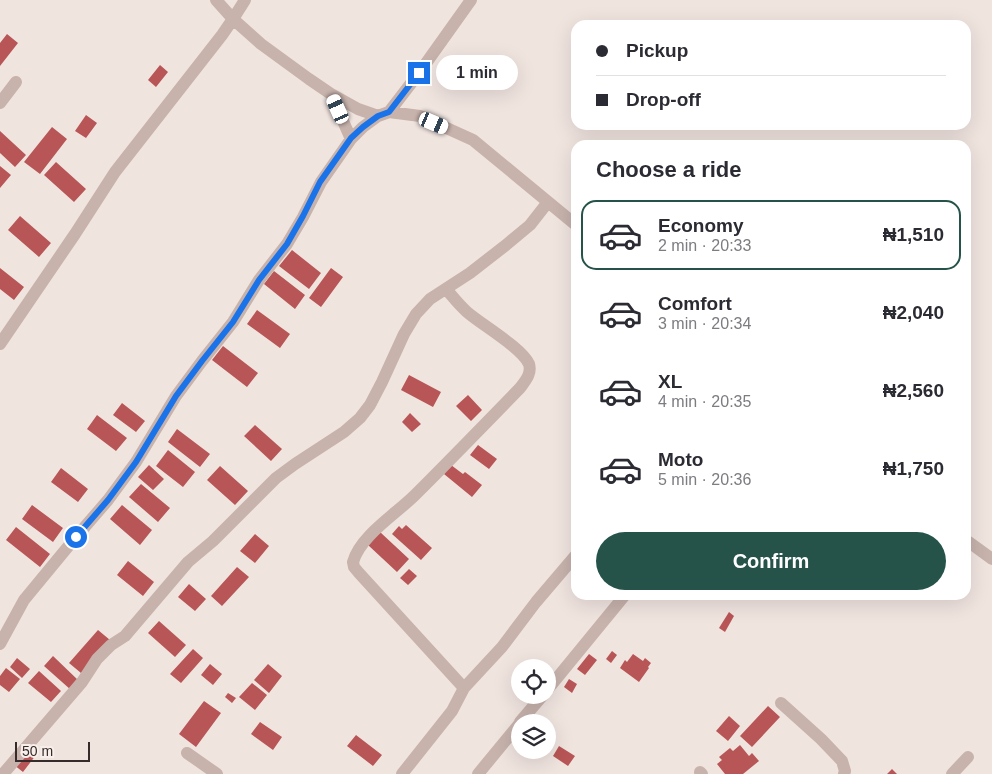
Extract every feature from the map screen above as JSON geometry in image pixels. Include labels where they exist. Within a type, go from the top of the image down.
[{"type":"street","points":[[216,0],[232,19],[261,44],[331,94],[358,109],[384,114],[420,116],[473,140],[571,221]]},
{"type":"street","points":[[0,344],[116,172],[222,35],[245,0]]},
{"type":"street","points":[[0,644],[24,600],[108,500],[136,462],[176,396],[233,322],[259,280],[287,244],[320,182],[351,138],[363,127],[384,114],[409,87],[471,0]]},
{"type":"street","points":[[0,103],[16,82]]},
{"type":"street","points":[[331,94],[351,138]]},
{"type":"street","points":[[5,771],[82,682],[97,659],[110,645],[124,636],[188,562],[213,541],[276,478],[344,432],[360,418],[370,405],[404,334],[416,314],[430,299],[470,273],[524,230],[548,202]]},
{"type":"street","points":[[446,289],[468,312],[524,357],[529,365],[528,377],[520,388],[414,497],[362,544],[353,562],[354,567],[359,573],[464,688]]},
{"type":"street","points":[[971,544],[992,559]]},
{"type":"street","points":[[402,774],[452,712],[464,688],[502,647],[536,602],[571,561]]},
{"type":"street","points":[[556,680],[621,600]]},
{"type":"street","points":[[781,703],[842,760],[844,774]]},
{"type":"street","points":[[527,714],[536,704]]},
{"type":"street","points":[[478,774],[511,734]]},
{"type":"street","points":[[186,753],[217,774]]},
{"type":"street","points":[[952,774],[968,757]]},
{"type":"building","points":[[7,34],[18,43],[0,66],[0,43]]},
{"type":"building","points":[[160,65],[168,72],[156,87],[148,80]]},
{"type":"building","points":[[86,115],[97,123],[86,138],[75,131]]},
{"type":"building","points":[[52,127],[67,139],[40,174],[24,162]]},
{"type":"building","points":[[0,131],[26,155],[15,167],[0,153]]},
{"type":"building","points":[[56,162],[86,189],[74,202],[44,175]]},
{"type":"building","points":[[0,166],[11,175],[0,188]]},
{"type":"building","points":[[20,216],[51,243],[39,257],[8,230]]},
{"type":"building","points":[[292,250],[321,273],[309,289],[279,266]]},
{"type":"building","points":[[0,268],[24,287],[14,300],[0,289]]},
{"type":"building","points":[[331,268],[343,277],[321,307],[309,298]]},
{"type":"building","points":[[274,271],[305,295],[295,309],[264,284]]},
{"type":"building","points":[[257,310],[290,334],[280,348],[247,324]]},
{"type":"building","points":[[223,346],[258,373],[247,387],[212,360]]},
{"type":"building","points":[[409,375],[441,392],[433,407],[401,390]]},
{"type":"building","points":[[468,395],[482,410],[471,421],[456,406]]},
{"type":"building","points":[[122,403],[145,421],[136,432],[113,415]]},
{"type":"building","points":[[410,413],[421,424],[412,432],[402,422]]},
{"type":"building","points":[[97,415],[127,438],[116,451],[87,429]]},
{"type":"building","points":[[255,425],[282,449],[271,461],[244,436]]},
{"type":"building","points":[[177,429],[210,454],[200,467],[168,442]]},
{"type":"building","points":[[478,445],[497,459],[489,469],[470,455]]},
{"type":"building","points":[[168,450],[195,472],[183,487],[156,466]]},
{"type":"building","points":[[149,465],[164,479],[153,490],[138,477]]},
{"type":"building","points":[[451,465],[463,474],[465,472],[482,485],[472,497],[444,474]]},
{"type":"building","points":[[220,466],[248,491],[235,505],[207,480]]},
{"type":"building","points":[[61,468],[88,489],[78,502],[51,482]]},
{"type":"building","points":[[141,484],[170,508],[158,522],[129,497]]},
{"type":"building","points":[[32,505],[63,528],[53,542],[22,519]]},
{"type":"building","points":[[122,505],[152,530],[140,545],[110,519]]},
{"type":"building","points":[[406,525],[432,548],[421,560],[392,534],[399,526],[402,529]]},
{"type":"building","points":[[16,527],[50,554],[40,567],[6,540]]},
{"type":"building","points":[[380,532],[409,559],[397,572],[368,545]]},
{"type":"building","points":[[255,534],[269,546],[255,563],[240,551]]},
{"type":"building","points":[[128,561],[154,582],[143,596],[117,575]]},
{"type":"building","points":[[237,567],[249,577],[222,606],[211,596]]},
{"type":"building","points":[[409,569],[417,576],[408,585],[400,578]]},
{"type":"building","points":[[189,584],[206,599],[195,611],[178,597]]},
{"type":"building","points":[[729,612],[734,616],[725,632],[719,628]]},
{"type":"building","points":[[159,621],[186,645],[175,657],[148,633]]},
{"type":"building","points":[[98,630],[110,640],[81,673],[69,663]]},
{"type":"building","points":[[193,649],[203,658],[181,683],[170,674]]},
{"type":"building","points":[[612,651],[617,655],[611,663],[606,659]]},
{"type":"building","points":[[589,654],[597,660],[585,675],[577,669]]},
{"type":"building","points":[[633,654],[643,661],[645,658],[651,663],[639,682],[620,668],[625,660],[627,662]]},
{"type":"building","points":[[53,656],[79,681],[71,690],[44,666]]},
{"type":"building","points":[[17,658],[30,669],[22,678],[10,667]]},
{"type":"building","points":[[210,664],[222,674],[213,685],[201,675]]},
{"type":"building","points":[[268,664],[282,676],[269,693],[254,680]]},
{"type":"building","points":[[6,668],[20,679],[9,692],[0,685],[0,676]]},
{"type":"building","points":[[39,671],[61,691],[51,702],[28,683]]},
{"type":"building","points":[[569,679],[577,684],[572,693],[564,687]]},
{"type":"building","points":[[252,683],[267,695],[255,710],[239,697]]},
{"type":"building","points":[[228,693],[236,698],[232,703],[225,697]]},
{"type":"building","points":[[204,701],[221,713],[196,747],[179,734]]},
{"type":"building","points":[[768,706],[780,717],[752,747],[740,736]]},
{"type":"building","points":[[729,716],[740,726],[728,741],[716,731]]},
{"type":"building","points":[[260,722],[282,737],[273,750],[251,734]]},
{"type":"building","points":[[356,735],[382,755],[373,766],[347,746]]},
{"type":"building","points":[[740,745],[749,756],[752,753],[759,761],[743,774],[725,774],[717,764],[722,760],[719,757],[730,748],[733,751]]},
{"type":"building","points":[[559,746],[575,756],[568,766],[556,758],[556,751]]},
{"type":"building","points":[[27,748],[36,755],[23,772],[14,765]]},
{"type":"building","points":[[892,769],[897,774],[887,774]]},
{"type":"route","points":[[76,537],[108,500],[136,462],[176,396],[233,322],[259,280],[287,244],[320,182],[351,138],[378,116],[389,112],[419,73]]}]
